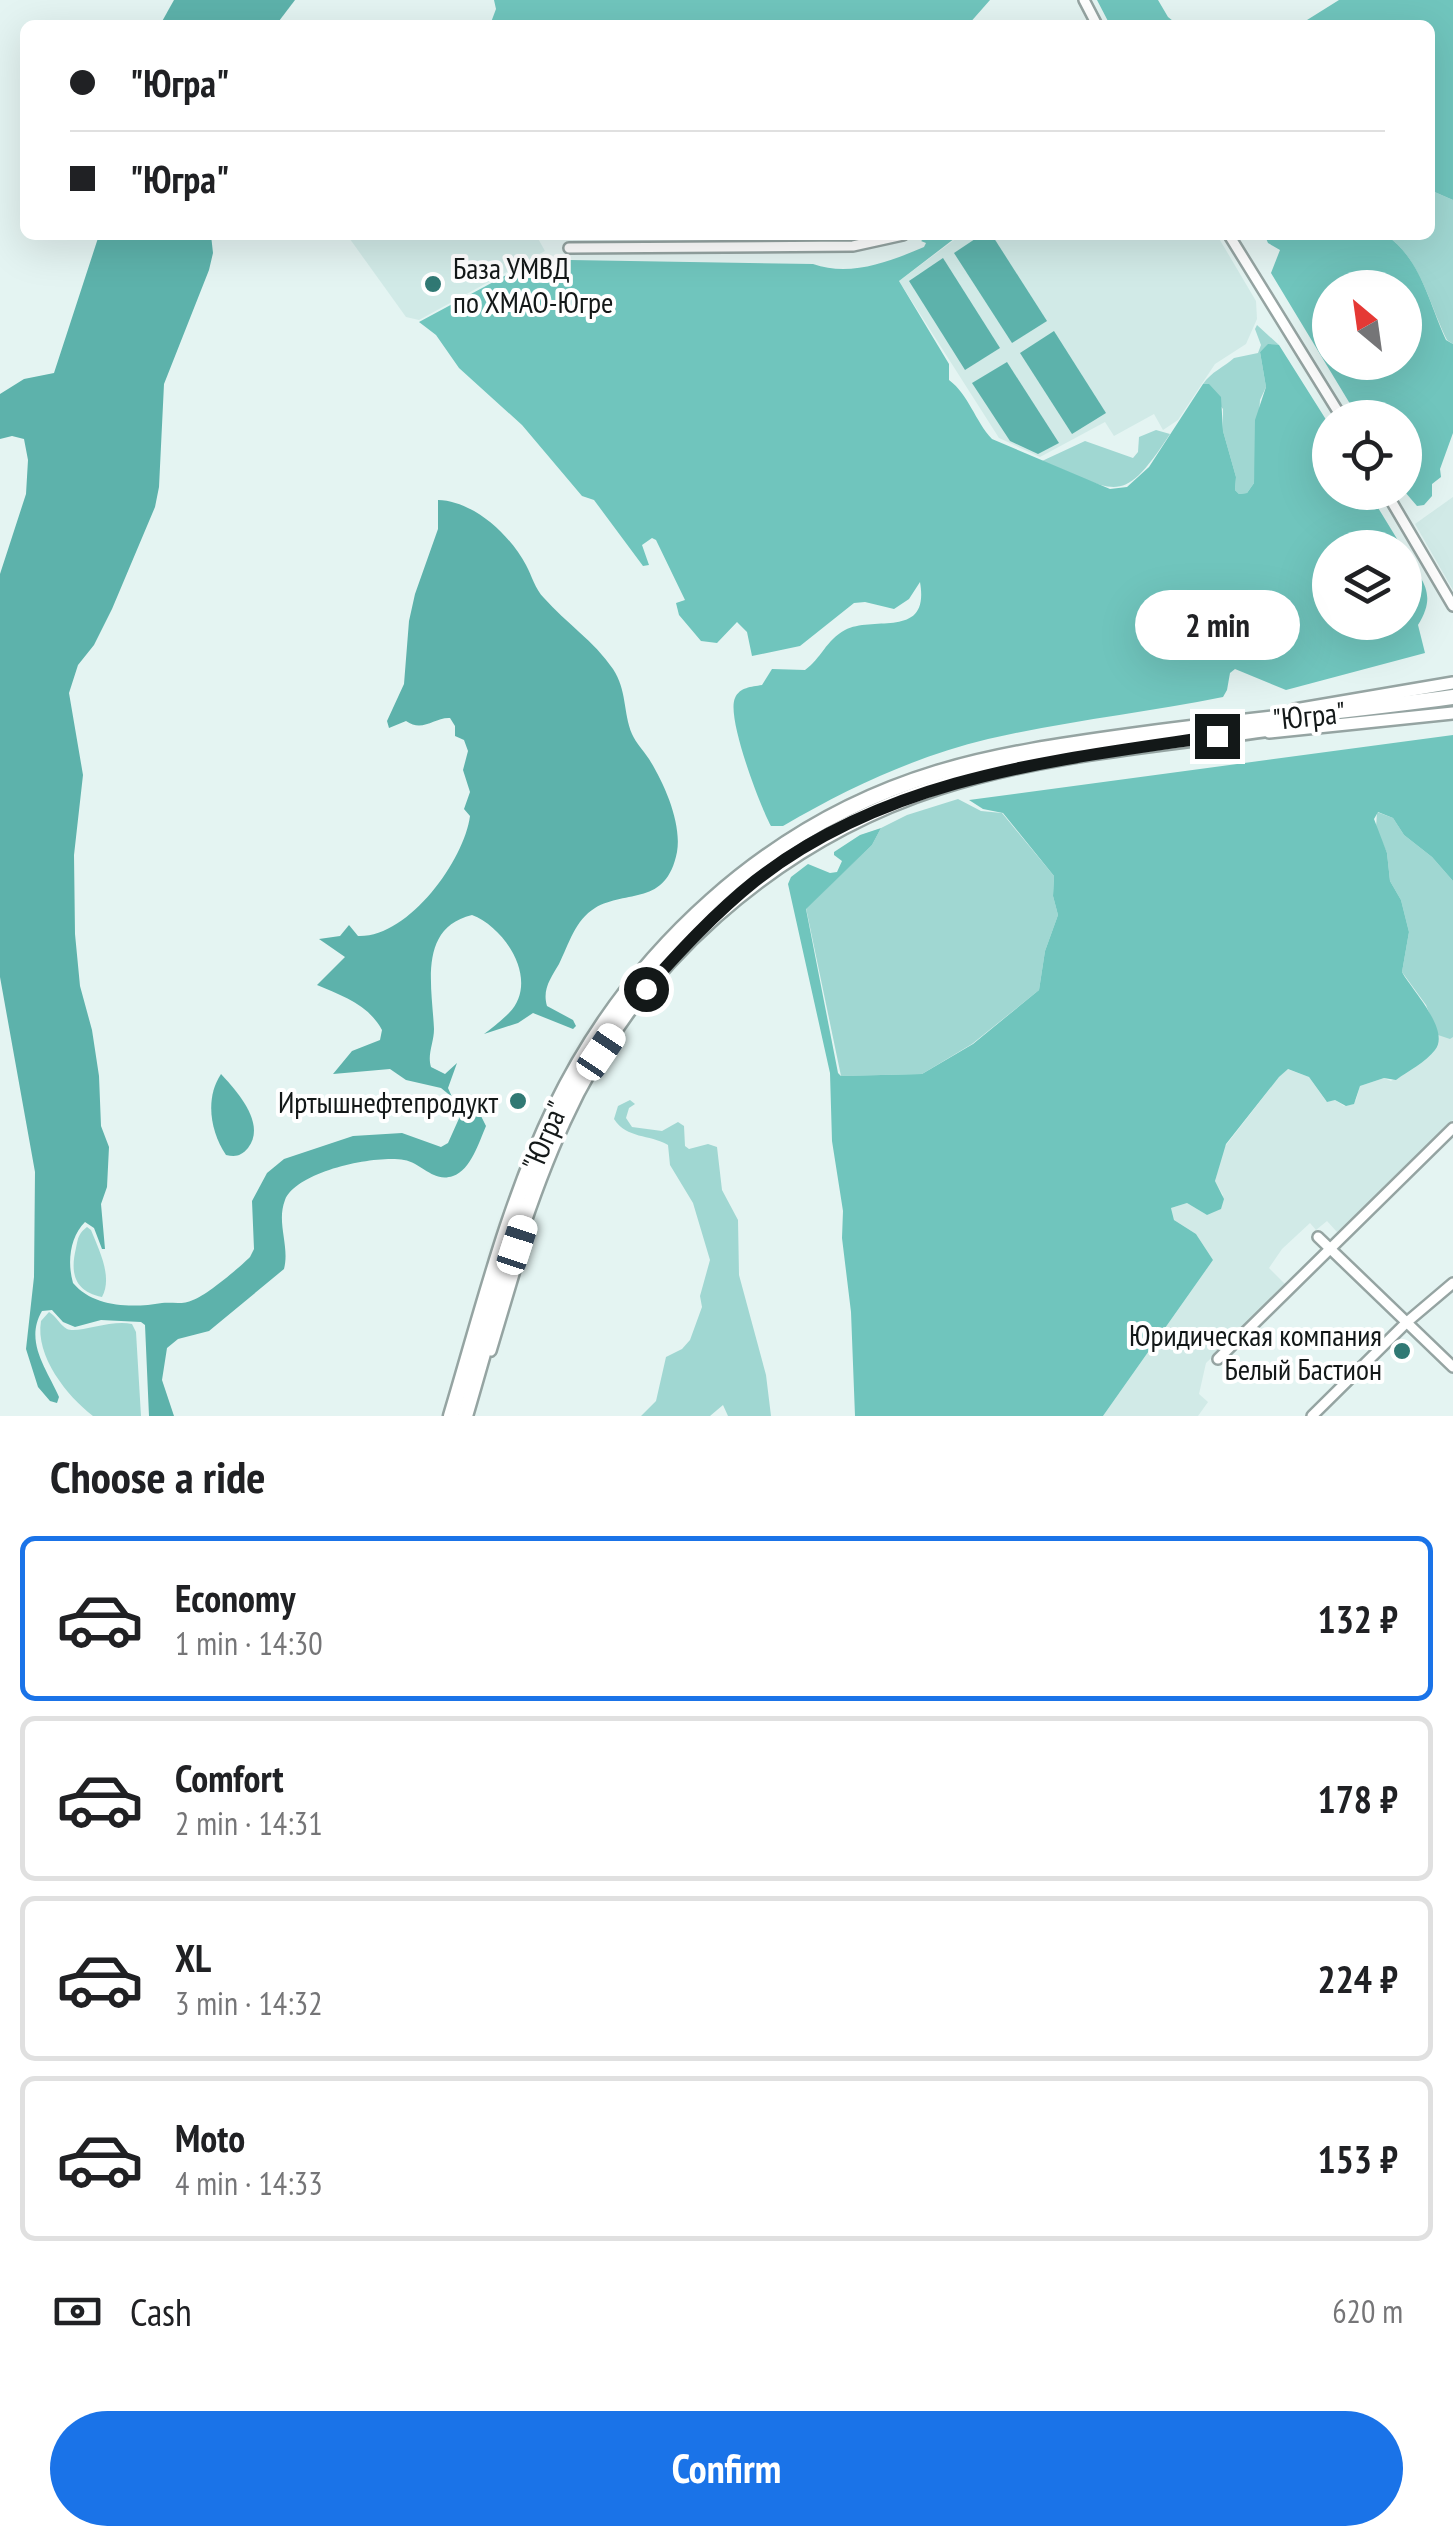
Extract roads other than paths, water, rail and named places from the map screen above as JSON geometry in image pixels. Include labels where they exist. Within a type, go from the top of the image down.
[{"type":"highway","name":"\"Югра\"","points":[[452,1416],[516,1205],[553,1111],[588,1048],[621,1000],[706,905],[748,869],[850,808],[908,783],[962,766],[1021,753],[1453,699]]},
{"type":"highway","name":"\"Югра\"","points":[[468,1416],[535,1189],[582,1084],[629,1012],[700,931],[764,874],[858,819],[938,787],[1180,736]]},
{"type":"main road","points":[[1180,736],[1449,682]]},
{"type":"main road","points":[[1180,736],[1453,713]]},
{"type":"street","points":[[570,248],[853,246],[880,240]]},
{"type":"street","points":[[1232,240],[1331,400]]},
{"type":"street","points":[[1397,510],[1453,606]]},
{"type":"street","points":[[1218,1359],[1453,1128]]},
{"type":"street","points":[[1318,1237],[1453,1368]]},
{"type":"street","points":[[1312,1416],[1407,1322],[1453,1283]]},
{"type":"place","name":"База УМВД по ХМАО-Югре","points":[[433,284]]},
{"type":"place","name":"Иртышнефтепродукт","points":[[518,1101]]},
{"type":"place","name":"Юридическая компания Белый Бастион","points":[[1402,1351]]}]
